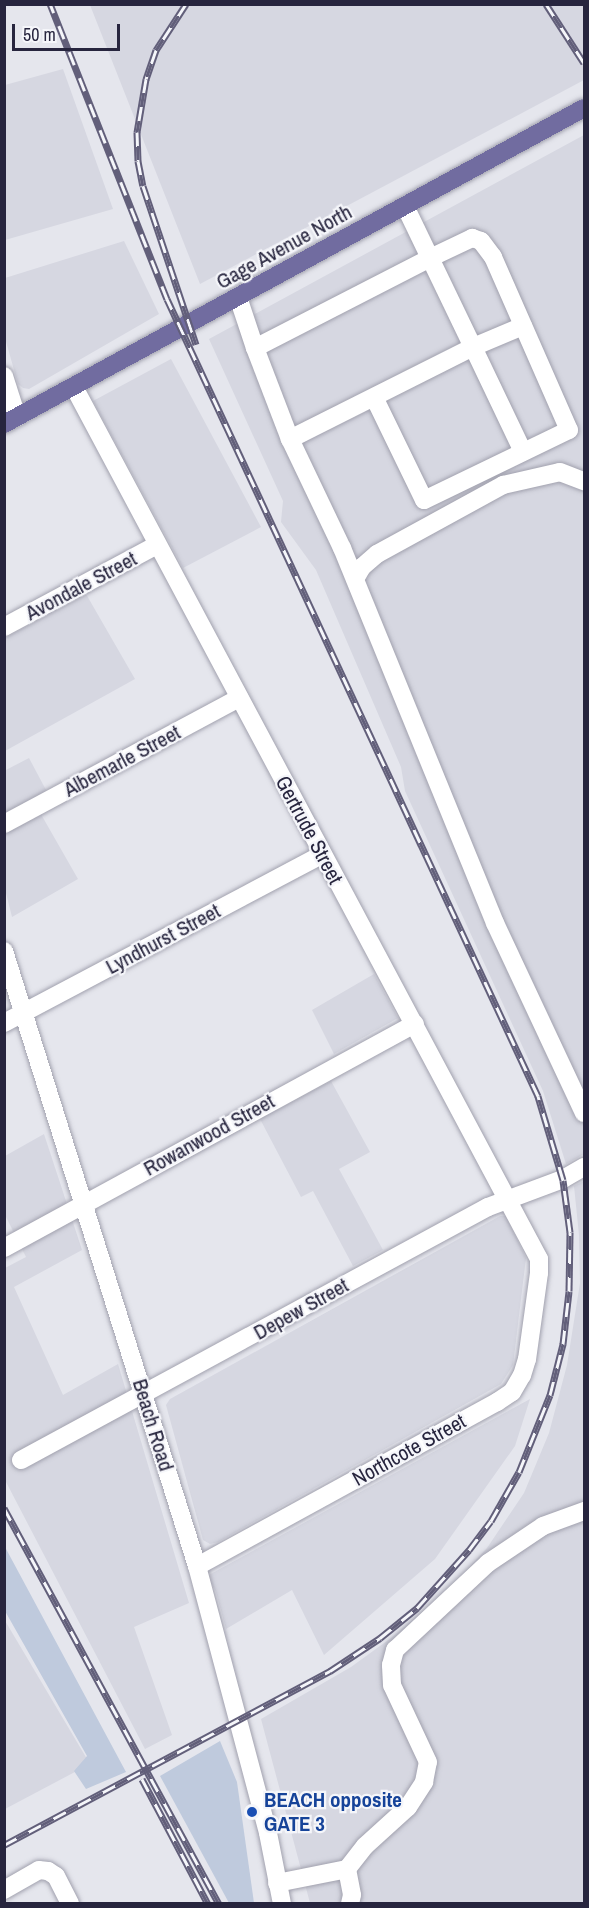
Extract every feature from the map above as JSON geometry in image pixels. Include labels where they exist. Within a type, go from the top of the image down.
[{"type":"main road","name":"Gage Avenue North","points":[[11,420],[585,108]]},
{"type":"street","points":[[405,206],[523,452]]},
{"type":"street","points":[[255,348],[472,238],[481,241],[493,257],[569,430],[424,500],[374,397]]},
{"type":"street","points":[[238,297],[290,439],[355,579],[495,923],[585,1113]]},
{"type":"street","points":[[290,439],[473,347],[523,326]]},
{"type":"street","points":[[4,376],[11,420]]},
{"type":"street","name":"Gertrude Street","points":[[74,387],[321,855],[535,1248],[539,1273]]},
{"type":"street","points":[[355,579],[362,567],[377,554],[503,485],[560,472],[585,481]]},
{"type":"street","name":"Avondale Street","points":[[4,627],[157,545]]},
{"type":"street","name":"Albemarle Street","points":[[4,824],[239,698]]},
{"type":"street","name":"Lyndhurst Street","points":[[4,1023],[321,855]]},
{"type":"street","name":"Beach Road","points":[[4,951],[197,1566],[240,1720],[282,1904]]},
{"type":"street","name":"Rowanwood Street","points":[[4,1248],[415,1024]]},
{"type":"street","name":"Depew Street","points":[[21,1460],[508,1197],[563,1179],[585,1167]]},
{"type":"street","name":"Northcote Street","points":[[197,1566],[476,1414],[512,1392],[522,1375],[527,1359],[539,1273]]},
{"type":"street","points":[[278,1883],[347,1869],[365,1846],[408,1807],[424,1782],[428,1762],[392,1685],[391,1665],[395,1650],[488,1563],[543,1526],[585,1511]]},
{"type":"street","points":[[347,1869],[352,1895],[350,1904]]},
{"type":"street","points":[[4,1890],[39,1870],[48,1871],[56,1876],[70,1904]]},
{"type":"shaded area","points":[[90,5],[584,5],[584,80],[200,284]]},
{"type":"shaded area","points":[[63,69],[113,209],[5,240],[5,85]]},
{"type":"shaded area","points":[[584,135],[584,1154],[566,1164],[543,1091],[405,791],[401,767],[316,570],[281,522],[283,501],[209,339]]},
{"type":"shaded area","points":[[124,241],[159,314],[29,389],[23,388],[18,384],[5,338],[5,278]]},
{"type":"shaded area","points":[[171,359],[261,527],[183,568],[93,401]]},
{"type":"shaded area","points":[[86,594],[135,679],[5,751],[5,638]]},
{"type":"shaded area","points":[[29,758],[46,790],[42,816],[78,879],[12,917],[5,889],[4,771]]},
{"type":"shaded area","points":[[374,974],[398,1018],[334,1054],[312,1010]]},
{"type":"shaded area","points":[[331,1081],[370,1152],[339,1169],[383,1250],[353,1266],[313,1191],[301,1197],[260,1119]]},
{"type":"shaded area","points":[[44,1134],[82,1250],[14,1287],[63,1395],[118,1364],[189,1603],[134,1627],[172,1735],[145,1749],[5,1480],[5,1268],[26,1257],[5,1215],[5,1156]]},
{"type":"shaded area","points":[[584,1181],[584,1903],[310,1903],[261,1719],[351,1667],[391,1638],[448,1590],[487,1548],[524,1493],[549,1433],[567,1365],[580,1283],[579,1235],[574,1186]]},
{"type":"shaded area","points":[[500,1216],[506,1216],[526,1258],[513,1365],[501,1384],[218,1542],[210,1544],[203,1540],[166,1405],[170,1399]]},
{"type":"shaded area","points":[[530,1399],[515,1446],[435,1559],[324,1655],[292,1590],[226,1629],[216,1592],[207,1576]]},
{"type":"shaded area","points":[[5,1547],[126,1772],[86,1789],[74,1771],[87,1756],[5,1611]]},
{"type":"shaded area","points":[[4,1619],[90,1764],[5,1809],[4,1809]]},
{"type":"shaded area","points":[[220,1741],[237,1782],[254,1903],[229,1903],[160,1776]]},
{"type":"railway","points":[[4,1845],[330,1671],[380,1638],[417,1608],[469,1550],[491,1521],[519,1472],[550,1395],[563,1344],[569,1291],[570,1232],[563,1180],[538,1096],[167,299],[50,4]]},
{"type":"railway","points":[[186,4],[156,50],[146,79],[137,132],[138,161],[143,186],[196,344]]},
{"type":"railway","points":[[546,4],[584,63]]},
{"type":"railway","points":[[4,1508],[219,1904]]},
{"type":"railway","points":[[142,1779],[208,1904]]},
{"type":"place","name":"BEACH opposite GATE 3","points":[[252,1812]]}]
